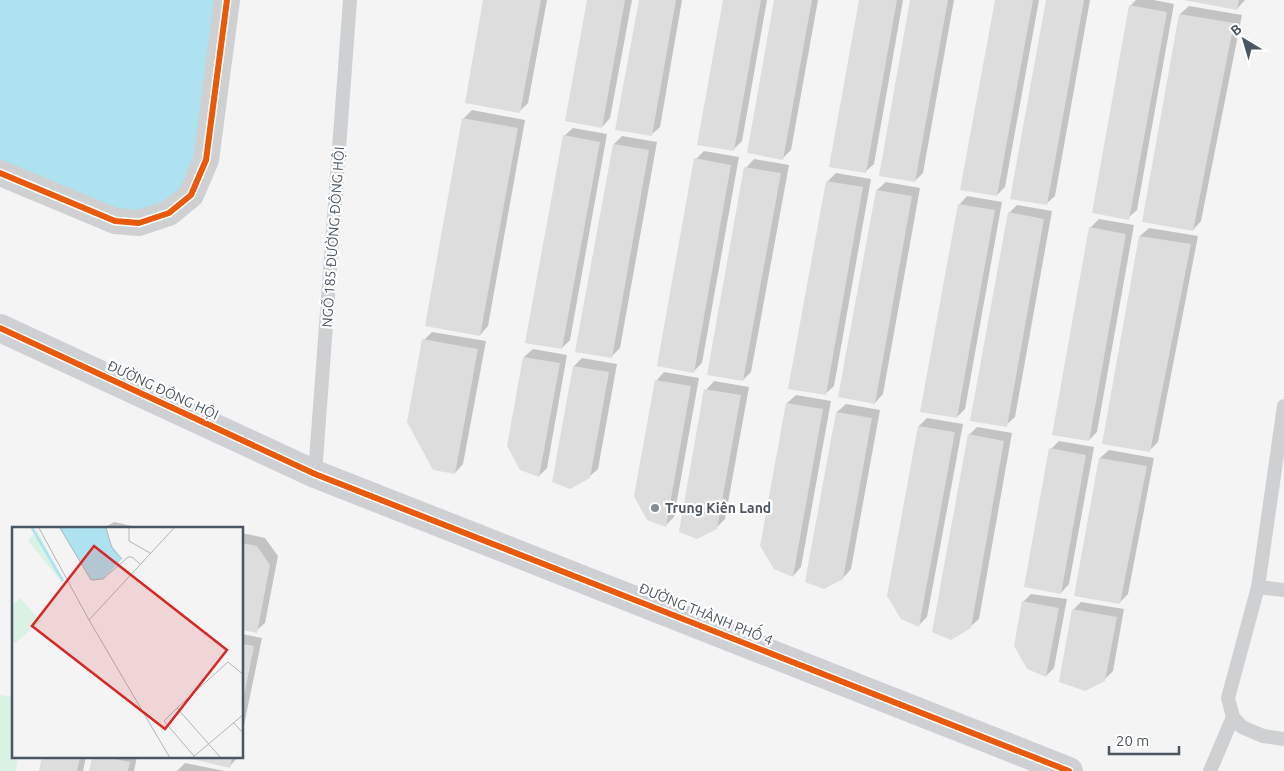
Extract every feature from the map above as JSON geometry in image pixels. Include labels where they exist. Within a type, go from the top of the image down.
[{"type":"street","points":[[0,173],[115,221],[139,223],[169,213],[191,195],[206,160],[227,0]]},
{"type":"street","name":"ĐƯỜNG ĐÔNG HỘI","points":[[0,328],[325,477]]},
{"type":"street","name":"ĐƯỜNG THÀNH PHỐ 4","points":[[325,477],[1069,771]]},
{"type":"lane","name":"NGÕ 185 ĐƯỜNG ĐÔNG HỘI","points":[[325,477],[350,0]]},
{"type":"lane","points":[[1284,406],[1258,587],[1228,698],[1233,717],[1242,727],[1264,736],[1284,739]]},
{"type":"lane","points":[[1258,587],[1284,590]]},
{"type":"lane","points":[[1210,771],[1233,717]]},
{"type":"green space","points":[[0,695],[12,697],[12,758],[18,758],[16,771],[0,771]]},
{"type":"water","points":[[0,0],[227,0],[191,195],[139,223],[0,173]]},
{"type":"building","points":[[483,0],[541,0],[520,113],[465,103]]},
{"type":"building","points":[[587,0],[625,0],[602,128],[565,121]]},
{"type":"building","points":[[639,0],[676,0],[652,136],[615,130]]},
{"type":"building","points":[[723,0],[761,0],[734,151],[697,145]]},
{"type":"building","points":[[774,0],[812,0],[783,160],[747,153]]},
{"type":"building","points":[[859,0],[897,0],[866,173],[829,167]]},
{"type":"building","points":[[910,0],[948,0],[915,182],[879,176]]},
{"type":"building","points":[[995,0],[1033,0],[997,196],[960,190]]},
{"type":"building","points":[[1046,0],[1084,0],[1047,205],[1010,199]]},
{"type":"building","points":[[1184,0],[1239,0],[1237,10]]},
{"type":"building","points":[[1129,5],[1167,12],[1129,220],[1092,213]]},
{"type":"building","points":[[1179,14],[1234,23],[1193,231],[1142,222]]},
{"type":"building","points":[[462,118],[518,128],[480,336],[425,326]]},
{"type":"building","points":[[563,135],[600,142],[562,349],[525,343]]},
{"type":"building","points":[[613,144],[649,150],[612,358],[575,352]]},
{"type":"building","points":[[694,158],[731,165],[694,373],[657,366]]},
{"type":"building","points":[[744,167],[781,173],[743,381],[707,375]]},
{"type":"building","points":[[826,181],[863,187],[826,395],[788,389]]},
{"type":"building","points":[[876,190],[912,196],[875,404],[838,397]]},
{"type":"building","points":[[958,204],[995,210],[957,418],[920,412]]},
{"type":"building","points":[[1008,212],[1044,219],[1007,427],[970,421]]},
{"type":"building","points":[[1089,227],[1126,234],[1089,441],[1052,435]]},
{"type":"building","points":[[1139,236],[1191,244],[1150,452],[1102,444]]},
{"type":"building","points":[[422,339],[478,349],[455,474],[433,470],[407,422]]},
{"type":"building","points":[[523,357],[560,363],[539,477],[520,470],[507,446]]},
{"type":"building","points":[[573,366],[609,372],[590,478],[570,489],[552,482]]},
{"type":"building","points":[[655,380],[691,386],[666,527],[647,520],[634,496]]},
{"type":"building","points":[[704,389],[741,395],[717,529],[697,539],[679,532]]},
{"type":"building","points":[[786,403],[823,409],[793,577],[774,569],[760,546]]},
{"type":"building","points":[[836,412],[872,418],[843,579],[824,589],[805,582]]},
{"type":"building","points":[[918,426],[955,432],[919,627],[901,619],[887,596]]},
{"type":"building","points":[[968,434],[1004,441],[971,628],[951,640],[932,632]]},
{"type":"building","points":[[1049,448],[1086,455],[1061,594],[1024,587]]},
{"type":"building","points":[[1099,458],[1147,466],[1120,604],[1074,596]]},
{"type":"building","points":[[244,543],[257,546],[270,565],[257,633],[244,630]]},
{"type":"building","points":[[1022,601],[1059,608],[1046,677],[1027,669],[1014,646]]},
{"type":"building","points":[[1072,609],[1117,617],[1105,681],[1085,691],[1059,682]]},
{"type":"building","points":[[244,644],[254,646],[244,696]]},
{"type":"building","points":[[42,758],[80,758],[77,771],[39,771]]},
{"type":"building","points":[[92,758],[109,758],[130,762],[128,771],[89,771]]},
{"type":"building","points":[[187,758],[232,758],[230,768]]},
{"type":"cycle path","points":[[0,173],[115,221],[139,223],[169,213],[191,195],[206,160],[227,0]]},
{"type":"cycle path","points":[[0,328],[315,474],[1069,771]]},
{"type":"place","name":"Trung Kiên Land","points":[[655,508]]}]
